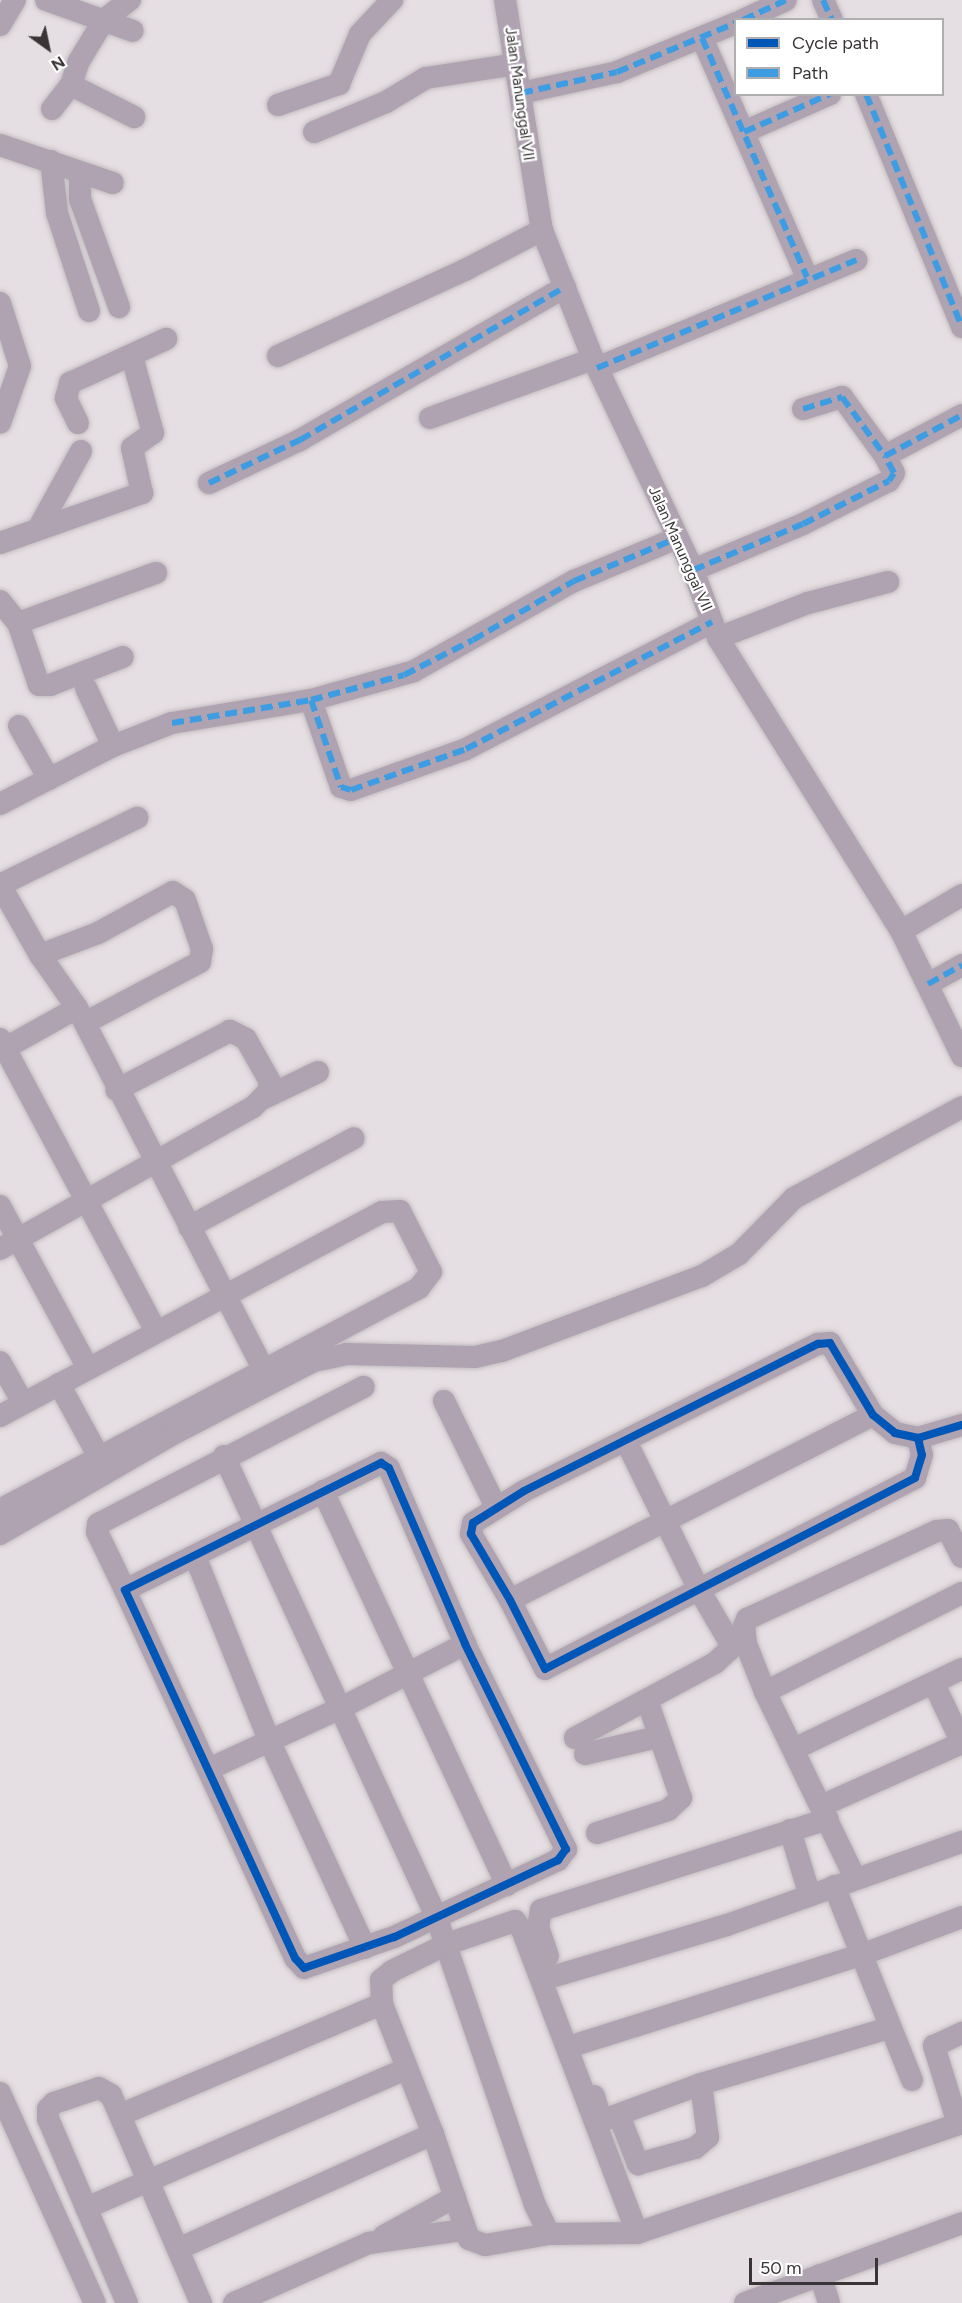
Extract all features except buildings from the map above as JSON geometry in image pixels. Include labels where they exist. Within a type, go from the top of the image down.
[{"type":"street","points":[[46,0],[134,31]]},
{"type":"street","points":[[52,109],[71,85],[79,61],[104,20],[130,0]]},
{"type":"street","points":[[278,105],[308,98],[343,80],[360,34],[392,0]]},
{"type":"street","name":"Jalan Manunggal VII","points":[[505,0],[516,64],[526,151],[542,230],[595,363],[675,539],[693,570],[715,630],[901,931],[962,1056]]},
{"type":"street","points":[[747,18],[786,0]]},
{"type":"street","points":[[823,0],[831,18]]},
{"type":"street","points":[[520,93],[617,72],[734,23]]},
{"type":"street","points":[[702,38],[807,277]]},
{"type":"street","points":[[314,132],[386,102],[426,78],[516,64]]},
{"type":"street","points":[[71,85],[134,117]]},
{"type":"street","points":[[744,132],[825,96]]},
{"type":"street","points":[[867,96],[962,327]]},
{"type":"street","points":[[0,146],[51,161],[80,175],[113,183]]},
{"type":"street","points":[[51,161],[57,213],[89,311]]},
{"type":"street","points":[[80,175],[80,200],[119,307]]},
{"type":"street","points":[[278,356],[542,230]]},
{"type":"street","points":[[430,418],[595,363],[807,277],[856,260]]},
{"type":"street","points":[[209,483],[300,440],[565,287]]},
{"type":"street","points":[[0,303],[20,366],[0,423]]},
{"type":"street","points":[[78,423],[66,398],[70,383],[166,339]]},
{"type":"street","points":[[0,543],[142,493],[132,448],[153,433],[132,356]]},
{"type":"street","points":[[693,570],[836,509],[889,481],[894,473],[885,456],[842,397],[802,408]]},
{"type":"street","points":[[885,456],[962,415]]},
{"type":"street","points":[[38,529],[81,451]]},
{"type":"street","points":[[0,804],[113,746],[172,723],[311,700],[414,671],[574,581],[675,539]]},
{"type":"street","points":[[18,623],[156,573]]},
{"type":"street","points":[[311,700],[341,787],[351,790],[466,748],[715,630],[888,582]]},
{"type":"street","points":[[0,601],[18,623],[39,685],[50,685],[123,657]]},
{"type":"street","points":[[86,688],[113,746]]},
{"type":"street","points":[[19,726],[49,778]]},
{"type":"street","points":[[138,818],[0,885],[40,955],[81,1016],[116,1090],[267,1376]]},
{"type":"street","points":[[40,955],[98,933],[173,892],[185,900],[202,949],[200,962],[81,1016],[2,1046],[156,1331]]},
{"type":"street","points":[[901,931],[962,895]]},
{"type":"street","points":[[928,984],[962,965]]},
{"type":"street","points":[[116,1090],[230,1031],[246,1040],[263,1066],[269,1080],[264,1098]]},
{"type":"street","points":[[9,1244],[155,1163],[264,1098],[318,1072]]},
{"type":"street","points":[[0,1510],[99,1457],[267,1376],[330,1356],[437,1358],[502,1351],[702,1276],[739,1254],[794,1198],[962,1107]]},
{"type":"street","points":[[189,1227],[354,1138]]},
{"type":"street","points":[[0,1206],[9,1244],[88,1368]]},
{"type":"street","points":[[0,1416],[382,1212],[394,1209],[406,1220],[427,1262],[429,1280],[175,1433],[0,1534]]},
{"type":"street","points":[[918,1438],[921,1455],[915,1478],[545,1669],[510,1600],[493,1577],[471,1534],[473,1523],[496,1507],[825,1343],[830,1342],[839,1353],[873,1415],[895,1433],[918,1438],[962,1425]]},
{"type":"street","points":[[0,1362],[23,1403]]},
{"type":"street","points":[[60,1384],[99,1457]]},
{"type":"street","points":[[125,1590],[381,1463],[386,1464],[465,1644],[566,1845],[558,1860],[365,1948],[313,1968],[300,1965],[211,1768],[125,1590],[97,1532],[98,1524],[224,1456],[364,1387]]},
{"type":"street","points":[[444,1401],[496,1507]]},
{"type":"street","points":[[510,1600],[873,1415]]},
{"type":"street","points":[[626,1441],[698,1588],[729,1641],[729,1650],[715,1663],[647,1700],[580,1746],[658,1737]]},
{"type":"street","points":[[224,1456],[436,1916],[535,2205],[549,2234]]},
{"type":"street","points":[[323,1491],[507,1885]]},
{"type":"street","points":[[912,2080],[861,1955],[825,1812],[765,1692],[746,1644],[744,1626],[747,1619],[937,1531],[948,1530],[962,1557]]},
{"type":"street","points":[[195,1556],[269,1740],[365,1948]]},
{"type":"street","points":[[765,1692],[962,1593]]},
{"type":"street","points":[[211,1768],[341,1708],[465,1644]]},
{"type":"street","points":[[794,1749],[962,1669]]},
{"type":"street","points":[[889,2028],[702,2084],[606,2119],[600,2115],[538,1927],[541,1910],[790,1830],[962,1743],[934,1684]]},
{"type":"street","points":[[597,1833],[668,1810],[679,1801],[680,1792],[658,1737],[647,1700]]},
{"type":"street","points":[[790,1830],[809,1893]]},
{"type":"street","points":[[555,1976],[727,1925],[809,1893],[962,1842]]},
{"type":"street","points":[[578,2044],[861,1955],[962,1917]]},
{"type":"street","points":[[637,2233],[519,1925],[515,1921],[447,1944],[381,1980],[382,2004],[433,2134],[464,2230],[469,2239],[485,2245],[549,2234],[637,2233],[960,2123],[933,2046],[962,2033]]},
{"type":"street","points":[[120,2115],[382,2004]]},
{"type":"street","points":[[86,2208],[406,2069]]},
{"type":"street","points":[[619,2115],[638,2164],[695,2148],[708,2137],[702,2084]]},
{"type":"street","points":[[127,2303],[48,2119],[48,2109],[99,2088],[108,2090],[120,2115],[201,2303]]},
{"type":"street","points":[[0,2093],[95,2303]]},
{"type":"street","points":[[178,2249],[433,2134]]},
{"type":"street","points":[[234,2303],[369,2243],[455,2197]]},
{"type":"street","points":[[744,2303],[962,2223]]},
{"type":"street","points":[[369,2243],[464,2230]]},
{"type":"street","points":[[820,2275],[829,2303]]},
{"type":"marked path","points":[[747,18],[786,0]]},
{"type":"marked path","points":[[823,0],[831,18]]},
{"type":"marked path","points":[[521,93],[617,72],[734,24]]},
{"type":"marked path","points":[[702,38],[807,277]]},
{"type":"marked path","points":[[744,132],[825,96]]},
{"type":"marked path","points":[[867,96],[962,327]]},
{"type":"marked path","points":[[597,368],[856,260]]},
{"type":"marked path","points":[[209,483],[300,440],[565,287]]},
{"type":"marked path","points":[[803,409],[842,397],[885,456]]},
{"type":"marked path","points":[[693,570],[803,524],[889,481],[894,473],[885,456],[962,415]]},
{"type":"marked path","points":[[172,723],[311,700],[404,675],[473,640],[574,581],[675,539]]},
{"type":"marked path","points":[[311,700],[341,787],[351,790],[466,749],[712,622]]},
{"type":"marked path","points":[[928,984],[962,965]]},
{"type":"cycle path","points":[[918,1438],[922,1455],[915,1478],[545,1669],[510,1600],[471,1534],[473,1523],[524,1491],[818,1344],[830,1343],[873,1415],[895,1433],[918,1438],[962,1425]]},
{"type":"cycle path","points":[[381,1463],[389,1468],[465,1644],[566,1849],[558,1860],[394,1937],[304,1968],[295,1958],[125,1590],[381,1463]]}]
